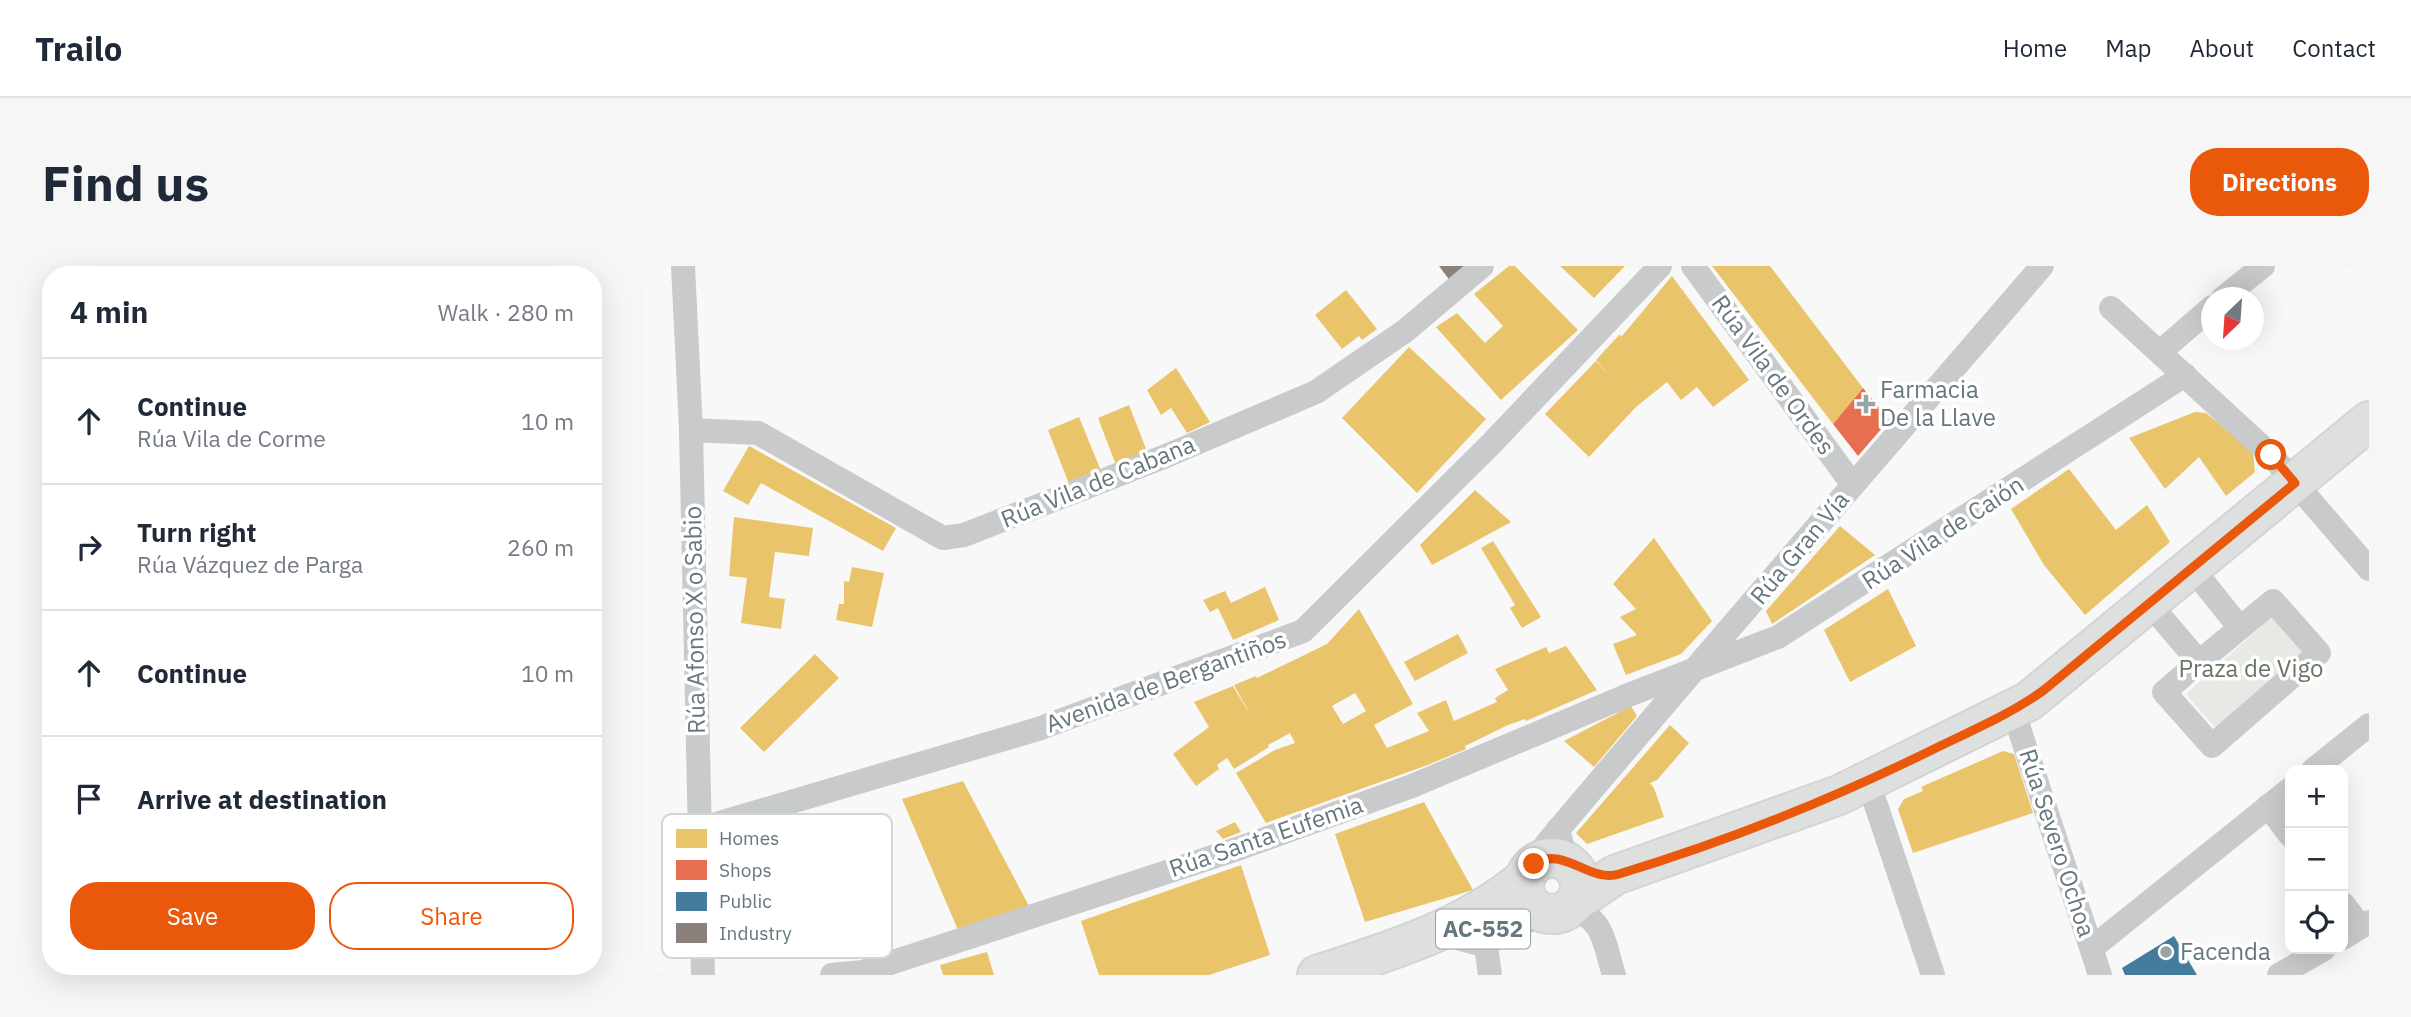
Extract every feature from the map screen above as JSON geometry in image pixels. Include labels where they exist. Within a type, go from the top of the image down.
[{"type":"main road","points":[[1545,889],[1615,875],[1802,808],[1868,781],[2013,710],[2044,690],[2369,421]]},
{"type":"main road","name":"AC-552","points":[[1317,975],[1436,938],[1493,904],[1545,889]]},
{"type":"street","name":"Rúa Afonso X o Sabio","points":[[683,266],[691,430],[699,814]]},
{"type":"street","name":"Rúa Vila de Cabana","points":[[691,430],[758,433],[943,538],[964,536],[1317,392],[1405,331],[1482,266]]},
{"type":"street","name":"Avenida de Bergantiños","points":[[753,814],[1038,729],[1303,631],[1501,433],[1660,266]]},
{"type":"street","name":"Rúa Vila de Ordes","points":[[1693,266],[1853,485]]},
{"type":"street","name":"Rúa Gran Vía","points":[[1545,889],[1690,673],[2042,266]]},
{"type":"street","points":[[2237,287],[2263,266]]},
{"type":"street","points":[[2111,308],[2271,455],[2369,569]]},
{"type":"street","points":[[2160,352],[2201,316]]},
{"type":"street","name":"Rúa Vila de Caión","points":[[1690,673],[1793,630],[2185,374]]},
{"type":"street","points":[[2192,568],[2240,628]]},
{"type":"street","points":[[2273,601],[2319,653],[2212,747],[2164,692],[2199,662],[2273,601]]},
{"type":"street","points":[[2149,603],[2199,662]]},
{"type":"street","name":"Rúa Santa Eufemia","points":[[832,975],[863,972],[1240,848],[1412,786],[1626,696],[1690,673]]},
{"type":"street","name":"Rúa Severo Ochoa","points":[[2013,710],[2100,975]]},
{"type":"street","points":[[2319,765],[2369,725]]},
{"type":"street","points":[[1868,781],[1933,975]]},
{"type":"street","points":[[2092,948],[2285,793]]},
{"type":"street","points":[[2268,806],[2285,828]]},
{"type":"street","points":[[1436,938],[1545,889]]},
{"type":"street","points":[[1490,975],[1545,889]]},
{"type":"street","points":[[1545,889],[1589,913],[1596,920],[1614,975]]},
{"type":"street","points":[[2348,913],[2357,929]]},
{"type":"street","points":[[2279,975],[2314,961]]},
{"type":"green space","name":"Praza de Vigo","points":[[2275,614],[2308,650],[2218,731],[2186,694]]},
{"type":"building: Homes","points":[[1509,266],[1515,266],[1578,330],[1501,400],[1436,327],[1457,313],[1485,343],[1503,326],[1474,294]]},
{"type":"building: Homes","points":[[1560,266],[1625,266],[1594,298]]},
{"type":"building: Homes","points":[[1712,266],[1770,266],[1863,388],[1833,424]]},
{"type":"building: Homes","points":[[1672,276],[1749,380],[1713,407],[1697,387],[1681,400],[1667,382],[1636,407],[1589,457],[1545,414],[1596,361],[1612,378],[1596,360],[1619,335],[1622,336]]},
{"type":"building: Homes","points":[[1346,290],[1377,329],[1362,340],[1359,336],[1342,349],[1315,315]]},
{"type":"building: Homes","points":[[1409,347],[1486,419],[1417,493],[1342,418]]},
{"type":"building: Homes","points":[[1176,368],[1210,422],[1187,433],[1171,408],[1161,415],[1147,390]]},
{"type":"building: Homes","points":[[1129,405],[1148,454],[1116,465],[1098,418]]},
{"type":"building: Homes","points":[[2195,412],[2206,413],[2253,451],[2255,472],[2226,496],[2199,457],[2165,489],[2129,438]]},
{"type":"building: Homes","points":[[1079,417],[1101,471],[1069,484],[1048,430]]},
{"type":"building: Homes","points":[[749,446],[896,528],[883,551],[761,483],[748,505],[723,491]]},
{"type":"building: Homes","points":[[2069,469],[2116,530],[2147,505],[2170,542],[2085,615],[2044,565],[2011,509]]},
{"type":"building: Homes","points":[[1475,490],[1511,522],[1432,565],[1420,545]]},
{"type":"building: Homes","points":[[734,517],[813,528],[809,556],[775,552],[769,597],[785,599],[781,629],[741,623],[747,578],[729,576]]},
{"type":"building: Homes","points":[[1840,526],[1875,555],[1772,624],[1766,611]]},
{"type":"building: Homes","points":[[1654,538],[1712,621],[1681,654],[1626,675],[1613,644],[1637,635],[1620,617],[1636,609],[1613,584]]},
{"type":"building: Homes","points":[[1493,541],[1541,617],[1522,628],[1510,608],[1515,605],[1481,548]]},
{"type":"building: Homes","points":[[852,567],[884,573],[872,627],[836,620],[839,604],[844,604],[844,581],[849,582]]},
{"type":"building: Homes","points":[[1265,587],[1279,620],[1233,640],[1218,608],[1210,612],[1203,600],[1225,591],[1231,603]]},
{"type":"building: Homes","points":[[1888,589],[1916,646],[1850,682],[1824,630]]},
{"type":"building: Homes","points":[[1359,609],[1413,704],[1374,725],[1387,748],[1429,731],[1417,713],[1446,700],[1454,721],[1497,702],[1495,698],[1508,690],[1495,669],[1546,647],[1549,653],[1566,646],[1597,690],[1526,721],[1525,719],[1508,725],[1465,746],[1466,749],[1425,766],[1266,823],[1236,773],[1275,750],[1295,743],[1290,733],[1234,769],[1227,758],[1217,765],[1219,769],[1196,786],[1173,754],[1209,727],[1194,702],[1233,686],[1252,718],[1234,685],[1256,676],[1257,678],[1327,644]],"holes":[[[1355,693],[1366,711],[1343,724],[1332,706]]]},
{"type":"building: Homes","points":[[1458,634],[1468,653],[1415,681],[1404,662]]},
{"type":"building: Homes","points":[[815,654],[839,678],[764,752],[740,728]]},
{"type":"building: Homes","points":[[1631,706],[1637,716],[1594,767],[1564,741]]},
{"type":"building: Homes","points":[[1670,725],[1689,743],[1657,780],[1650,783],[1664,817],[1587,844],[1576,833]]},
{"type":"building: Homes","points":[[2003,751],[2014,754],[2033,813],[1913,853],[1898,809],[1904,799],[1923,791],[1921,787]]},
{"type":"building: Homes","points":[[963,781],[1030,908],[958,930],[902,799]]},
{"type":"building: Homes","points":[[1424,802],[1473,890],[1365,922],[1335,834]]},
{"type":"building: Homes","points":[[1235,822],[1241,832],[1223,839],[1216,831]]},
{"type":"building: Homes","points":[[1241,865],[1270,955],[1209,975],[1099,975],[1081,921]]},
{"type":"building: Homes","points":[[987,952],[994,975],[943,975],[940,965]]},
{"type":"building: Shops","points":[[1863,388],[1889,420],[1858,456],[1833,424]]},
{"type":"building: Public","name":"Facenda","points":[[2174,936],[2197,975],[2125,975],[2122,968]]},
{"type":"building: Industry","points":[[1439,266],[1478,266],[1454,286]]},
{"type":"place","name":"Farmacia De la Llave","points":[[1866,404]]},
{"type":"place","name":"Facenda","points":[[2166,952]]},
{"type":"route","points":[[1534,864],[1549,858],[1558,858],[1573,866],[1615,875],[1839,794],[2013,710],[2044,690],[2295,483],[2271,455]]}]
